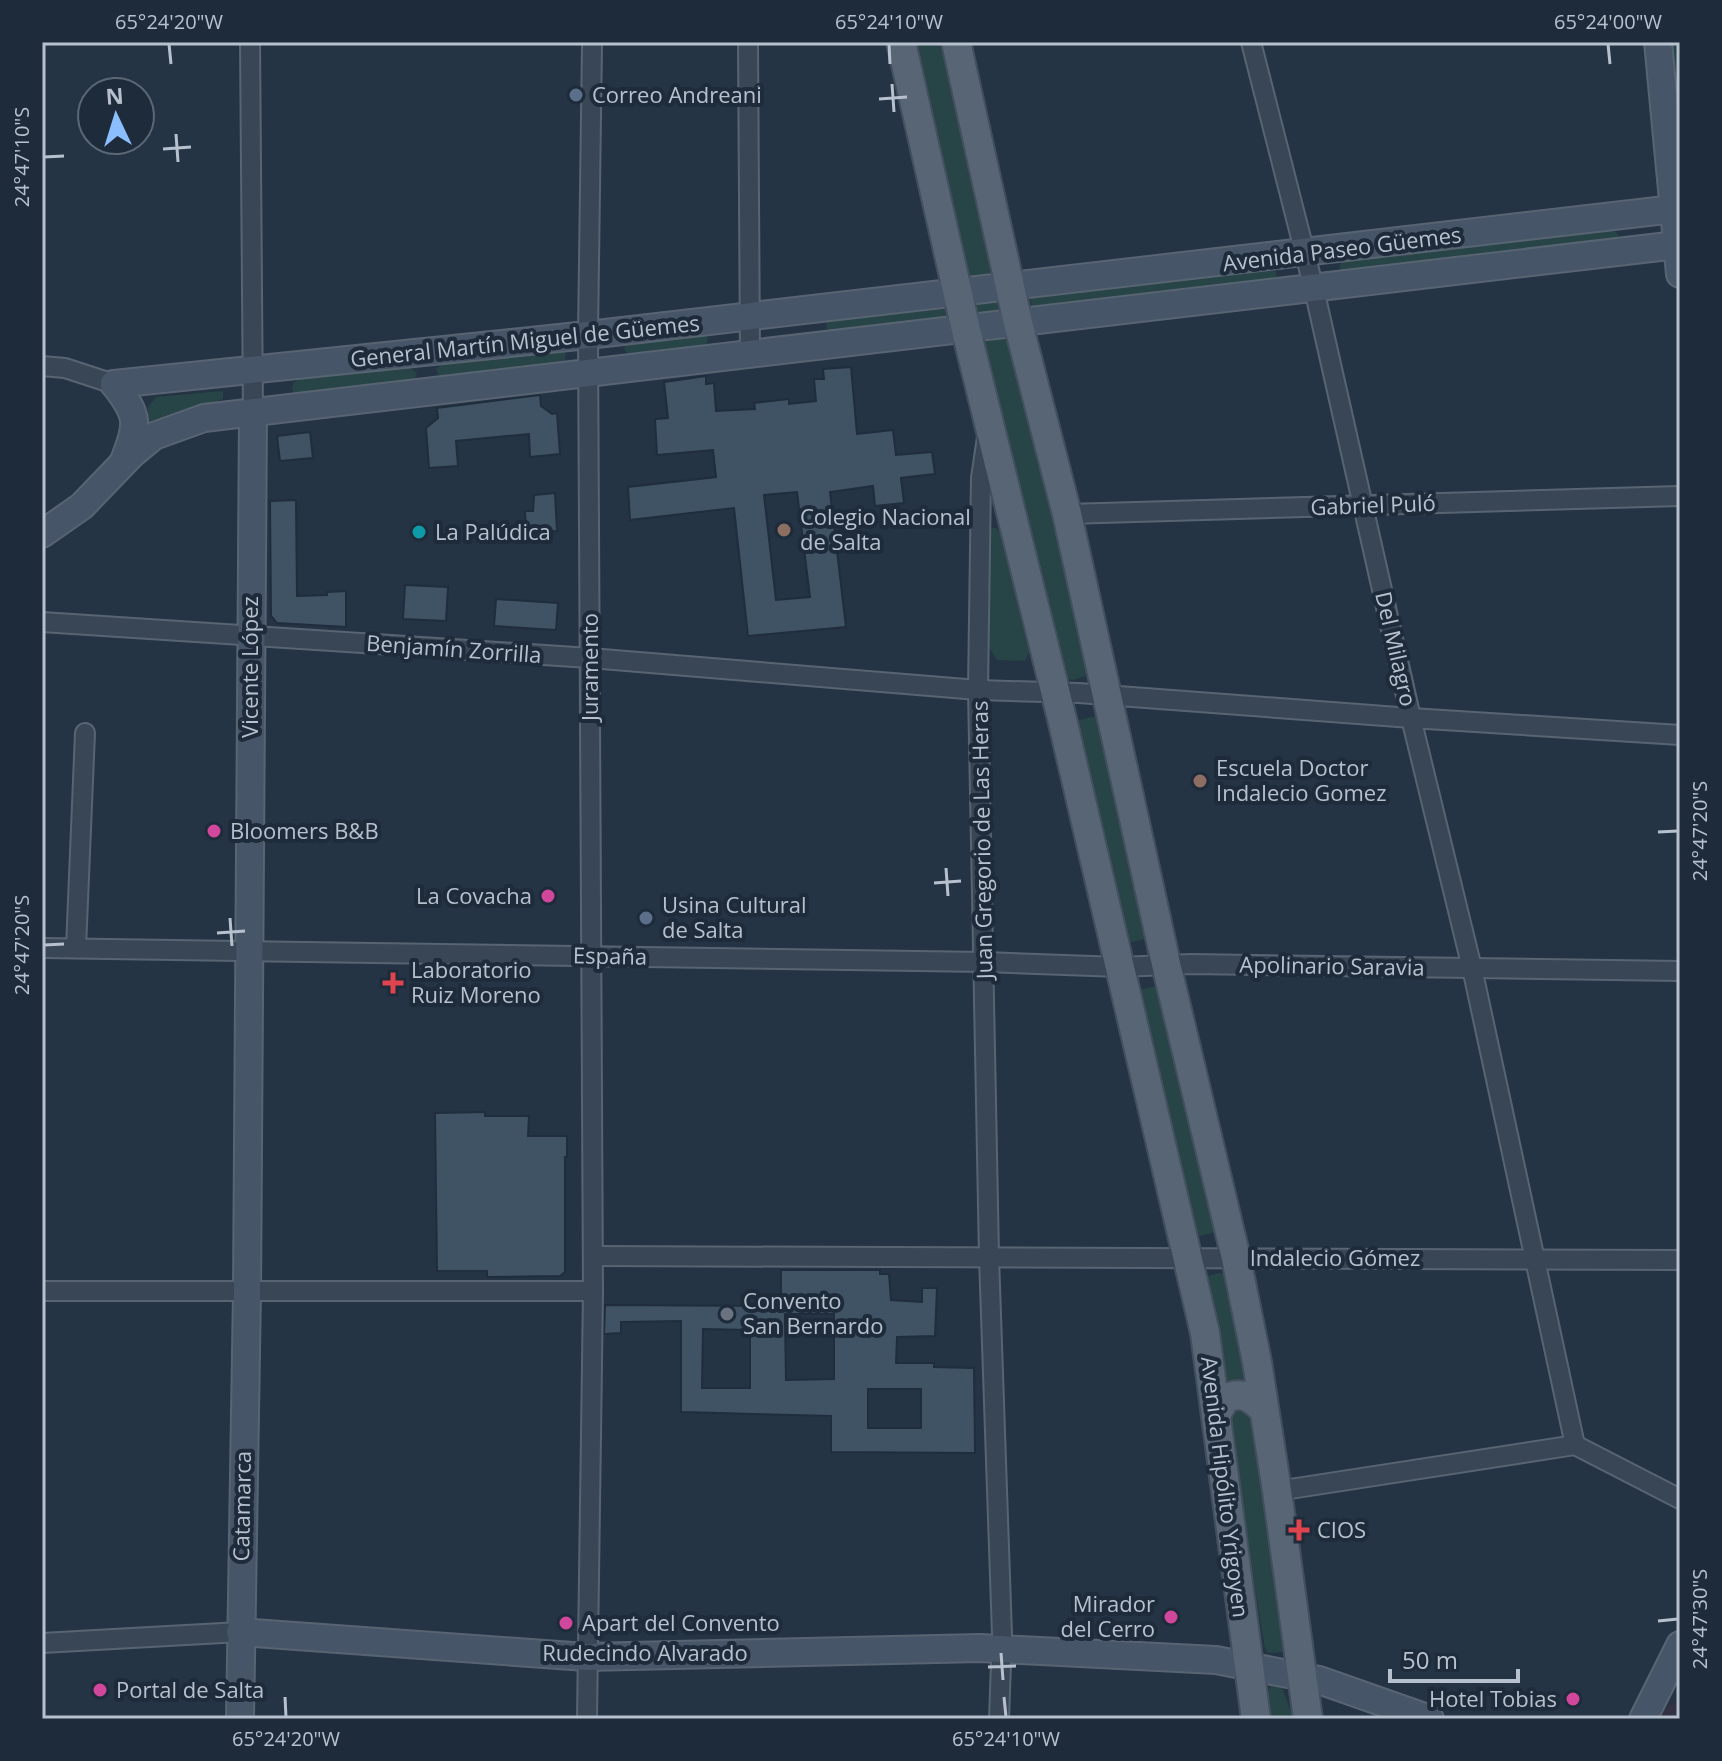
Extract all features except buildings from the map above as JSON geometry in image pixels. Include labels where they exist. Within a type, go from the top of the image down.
[{"type":"main road","name":"Avenida Hipólito Yrigoyen","points":[[901,42],[957,292],[1055,693],[1205,1333],[1256,1719]]},
{"type":"main road","name":"Avenida Hipólito Yrigoyen","points":[[956,42],[1009,287],[1067,514],[1105,696],[1236,1258],[1277,1491],[1308,1719]]},
{"type":"main road","points":[[1216,1415],[1225,1399],[1237,1395],[1253,1398],[1264,1410]]},
{"type":"street","name":"Vicente López","points":[[247,1292],[249,637],[254,370],[250,42]]},
{"type":"street","name":"Juramento","points":[[587,1719],[593,1291],[588,335],[592,42]]},
{"type":"street","points":[[748,42],[750,354]]},
{"type":"street","name":"Del Milagro","points":[[1251,42],[1314,289],[1411,718],[1472,968],[1575,1445]]},
{"type":"street","points":[[1658,42],[1680,274]]},
{"type":"street","name":"Avenida Paseo Güemes","points":[[1009,287],[1674,209]]},
{"type":"street","name":"Avenida Paseo Güemes","points":[[1018,323],[1677,245]]},
{"type":"street","name":"General Martín Miguel de Güemes","points":[[42,366],[65,368],[114,384],[425,353],[1009,287]]},
{"type":"street","name":"General Martín Miguel de Güemes","points":[[42,534],[82,506],[131,455],[154,436],[204,418],[1018,323]]},
{"type":"street","points":[[425,353],[429,393]]},
{"type":"street","points":[[114,384],[133,409],[135,421],[123,465]]},
{"type":"street","name":"Juan Gregorio de Las Heras","points":[[989,423],[981,478],[978,690],[989,1257],[1002,1649],[999,1719]]},
{"type":"street","name":"Gabriel Puló","points":[[1067,514],[1680,496]]},
{"type":"street","name":"Benjamín Zorrilla","points":[[42,622],[590,658],[978,690],[1680,735]]},
{"type":"street","points":[[76,948],[85,733]]},
{"type":"street","name":"España","points":[[42,948],[985,962]]},
{"type":"street","name":"Apolinario Saravia","points":[[985,962],[1120,967],[1166,964],[1680,971]]},
{"type":"street","name":"Indalecio Gómez","points":[[593,1256],[1680,1260]]},
{"type":"street","points":[[42,1291],[593,1291]]},
{"type":"street","name":"Catamarca","points":[[240,1719],[247,1292]]},
{"type":"street","points":[[1277,1491],[1575,1445],[1680,1499]]},
{"type":"street","name":"Rudecindo Alvarado","points":[[42,1643],[240,1632],[586,1657],[1002,1649],[1216,1660],[1334,1685],[1430,1719]]},
{"type":"street","points":[[1643,1719],[1680,1645]]},
{"type":"shaded area","points":[[1680,1699],[1680,1719],[1654,1719],[1664,1709]]},
{"type":"green space","points":[[910,42],[945,42],[996,268],[991,275],[973,277],[964,272]]},
{"type":"green space","points":[[1658,42],[1680,42],[1680,274]]},
{"type":"green space","points":[[1613,230],[1618,234],[1619,241],[1344,275],[1339,266],[1343,260]]},
{"type":"green space","points":[[1269,269],[1276,272],[1277,280],[1037,310],[1030,300],[1033,296]]},
{"type":"green space","points":[[1003,299],[1005,314],[974,316],[972,301]]},
{"type":"green space","points":[[951,304],[953,319],[830,333],[826,326],[829,319]]},
{"type":"green space","points":[[703,332],[708,338],[706,346],[630,357],[624,349],[627,342]]},
{"type":"green space","points":[[1010,338],[1013,344],[1088,668],[1085,676],[1074,680],[1066,679],[983,345],[988,340]]},
{"type":"green space","points":[[559,350],[566,353],[564,364],[440,378],[436,369],[443,363]]},
{"type":"green space","points":[[409,367],[417,373],[414,381],[298,395],[292,390],[298,379]]},
{"type":"green space","points":[[223,391],[223,399],[151,424],[148,421],[148,407],[156,397]]},
{"type":"green space","points":[[992,528],[1000,533],[1029,652],[1025,661],[997,660],[990,649],[988,533]]},
{"type":"green space","points":[[1101,715],[1150,938],[1123,944],[1075,721]]},
{"type":"green space","points":[[1161,985],[1219,1231],[1192,1238],[1134,991]]},
{"type":"green space","points":[[1226,1274],[1251,1392],[1225,1389],[1205,1279]]},
{"type":"green space","points":[[1238,1404],[1255,1419],[1287,1643],[1284,1652],[1269,1653],[1265,1649],[1227,1418]]},
{"type":"green space","points":[[1277,1684],[1283,1690],[1294,1719],[1271,1719],[1267,1694],[1271,1685]]},
{"type":"place","name":"Correo Andreani","points":[[576,95]]},
{"type":"place","name":"Colegio Nacional de Salta","points":[[784,530]]},
{"type":"place","name":"La Palúdica","points":[[419,532]]},
{"type":"place","name":"Escuela Doctor Indalecio Gomez","points":[[1200,781]]},
{"type":"place","name":"Bloomers B&B","points":[[214,831]]},
{"type":"place","name":"La Covacha","points":[[548,896]]},
{"type":"place","name":"Usina Cultural de Salta","points":[[646,918]]},
{"type":"place","name":"Laboratorio Ruiz Moreno","points":[[393,983]]},
{"type":"place","name":"Convento San Bernardo","points":[[727,1314]]},
{"type":"place","name":"CIOS","points":[[1299,1530]]},
{"type":"place","name":"Mirador del Cerro","points":[[1171,1617]]},
{"type":"place","name":"Apart del Convento","points":[[566,1623]]},
{"type":"place","name":"Portal de Salta","points":[[100,1690]]},
{"type":"place","name":"Hotel Tobias","points":[[1573,1699]]}]
